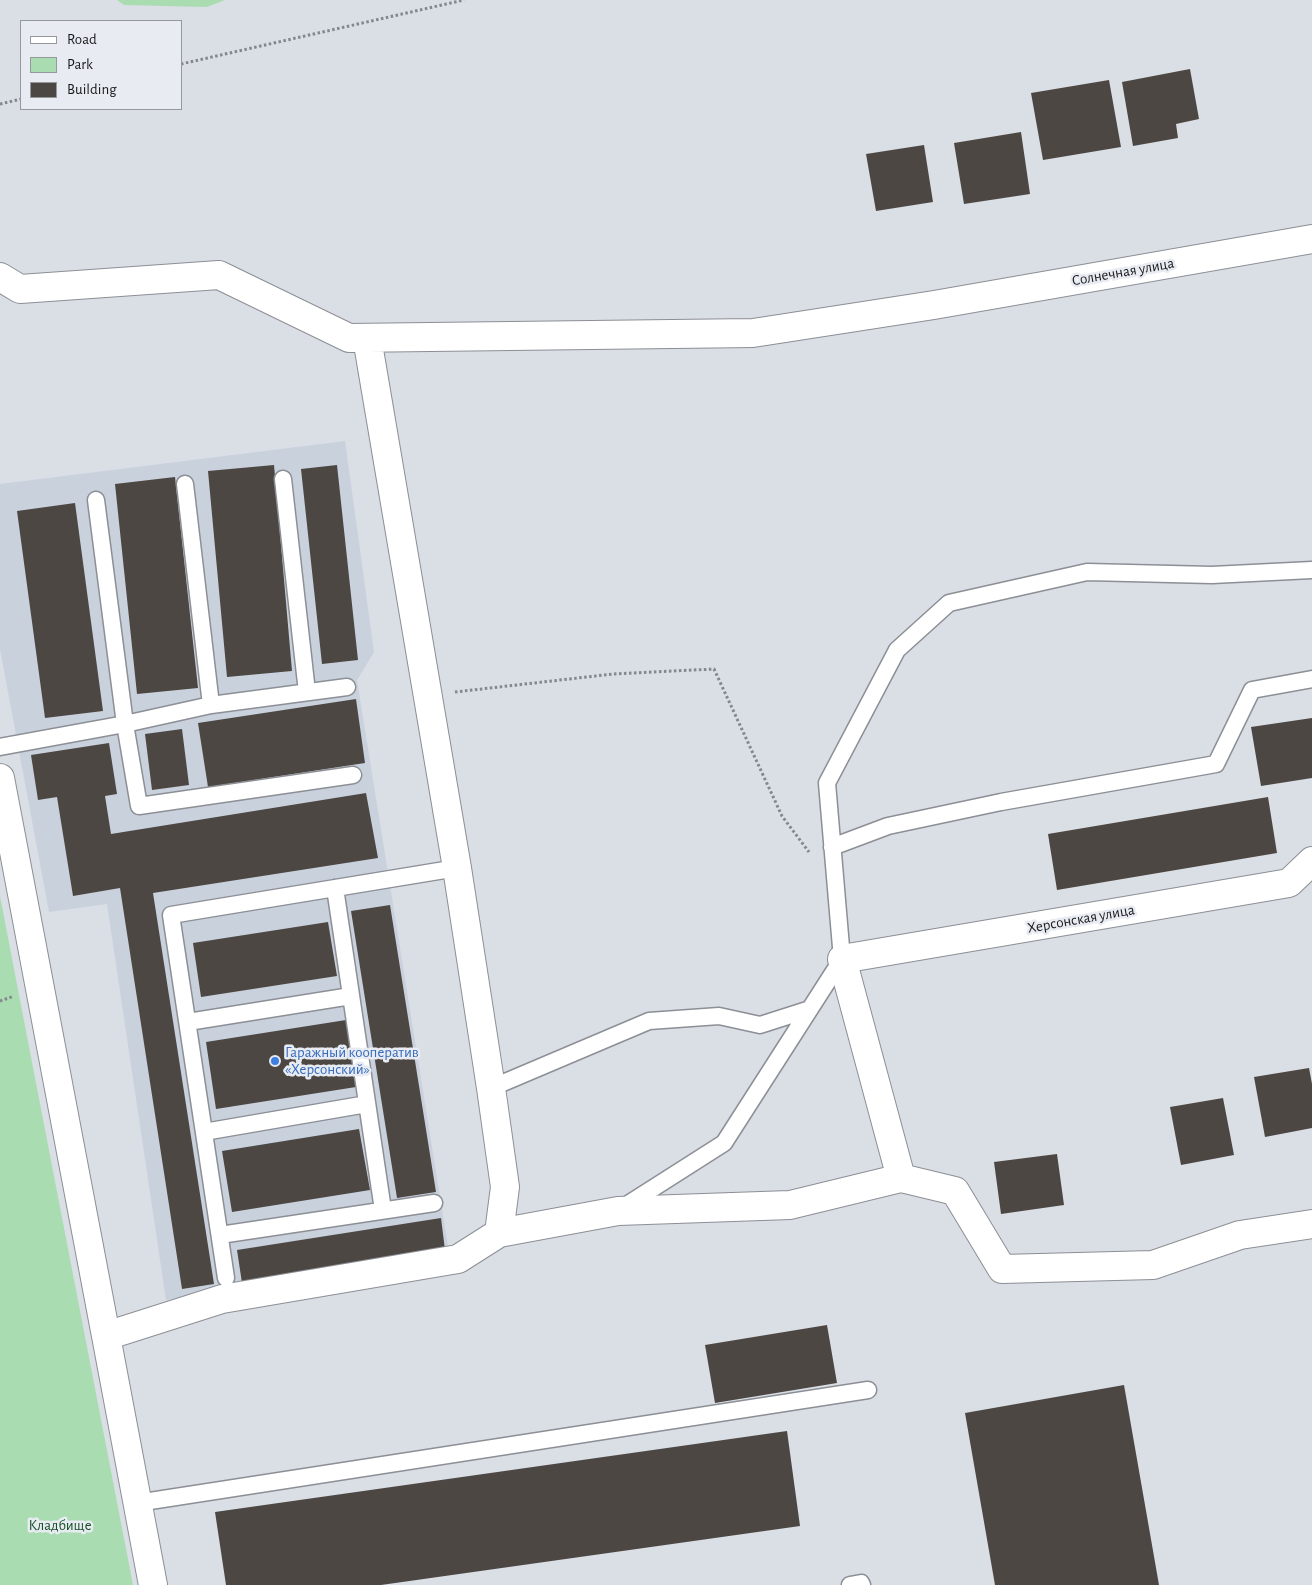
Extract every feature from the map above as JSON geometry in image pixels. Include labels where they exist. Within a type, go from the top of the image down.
[{"type":"street","name":"Солнечная улица","points":[[0,277],[20,289],[218,275],[349,338],[753,333],[934,305],[1312,239]]},
{"type":"street","points":[[367,338],[457,868],[491,1088],[505,1187],[499,1233]]},
{"type":"street","points":[[0,778],[153,1585]]},
{"type":"street","name":"Херсонская улица","points":[[842,959],[1289,883],[1312,861]]},
{"type":"street","points":[[842,959],[901,1178]]},
{"type":"street","points":[[106,1336],[222,1299],[458,1259],[499,1233],[618,1211],[790,1205],[901,1178],[955,1191],[1002,1269],[1153,1265],[1240,1235],[1312,1224]]},
{"type":"lane","points":[[282,479],[307,692]]},
{"type":"lane","points":[[185,484],[211,705]]},
{"type":"lane","points":[[96,500],[139,806],[354,775]]},
{"type":"lane","points":[[618,1211],[724,1143],[842,959],[827,783],[897,650],[949,603],[1087,572],[1212,574],[1312,570]]},
{"type":"lane","points":[[832,847],[888,826],[1001,802],[1216,764],[1252,690],[1312,679]]},
{"type":"lane","points":[[0,747],[126,724],[211,705],[347,687]]},
{"type":"lane","points":[[226,1278],[171,915],[457,868]]},
{"type":"lane","points":[[334,888],[383,1210]]},
{"type":"lane","points":[[188,1022],[351,996]]},
{"type":"lane","points":[[491,1088],[649,1021],[719,1016],[760,1025],[810,1009]]},
{"type":"lane","points":[[204,1132],[367,1104]]},
{"type":"lane","points":[[220,1235],[434,1203]]},
{"type":"lane","points":[[137,1503],[868,1390]]},
{"type":"lane","points":[[850,1585],[861,1583],[862,1585]]},
{"type":"path","points":[[182,64],[464,0]]},
{"type":"path","points":[[0,104],[20,99]]},
{"type":"path","points":[[428,695],[613,674],[714,670],[782,816],[836,889]]},
{"type":"shaded area","points":[[345,441],[374,652],[357,680],[449,1253],[166,1300],[107,904],[49,912],[0,649],[0,484]]},
{"type":"green space","points":[[117,0],[225,0],[207,7],[124,5]]},
{"type":"green space","name":"Кладбище","points":[[0,896],[19,995],[133,1585],[0,1585]]},
{"type":"building","points":[[1190,69],[1199,119],[1176,124],[1178,138],[1133,146],[1122,82]]},
{"type":"building","points":[[1109,80],[1121,147],[1043,160],[1031,93]]},
{"type":"building","points":[[1021,132],[1030,194],[964,204],[954,143]]},
{"type":"building","points":[[924,145],[933,202],[876,211],[866,154]]},
{"type":"building","points":[[274,465],[292,671],[227,677],[208,471]]},
{"type":"building","points":[[337,465],[358,660],[322,664],[301,469]]},
{"type":"building","points":[[175,477],[198,688],[137,694],[115,484]]},
{"type":"building","points":[[75,503],[103,711],[45,718],[17,511]]},
{"type":"building","points":[[356,699],[365,763],[208,787],[198,723]]},
{"type":"building","points":[[1312,718],[1312,778],[1261,786],[1251,727]]},
{"type":"building","points":[[182,729],[189,785],[152,790],[145,734]]},
{"type":"building","points":[[109,743],[117,794],[105,796],[111,834],[366,793],[378,858],[153,893],[214,1284],[182,1289],[120,888],[73,896],[57,797],[38,800],[31,755]]},
{"type":"building","points":[[1268,797],[1277,853],[1057,890],[1048,834]]},
{"type":"building","points":[[390,905],[436,1192],[397,1198],[351,911]]},
{"type":"building","points":[[328,922],[337,976],[201,997],[193,943]]},
{"type":"building","points":[[346,1020],[356,1087],[216,1109],[206,1042]]},
{"type":"building","points":[[1309,1068],[1312,1084],[1312,1128],[1265,1137],[1254,1077]]},
{"type":"building","points":[[1223,1098],[1234,1155],[1181,1165],[1170,1107]]},
{"type":"building","points":[[359,1129],[370,1190],[232,1212],[222,1151]]},
{"type":"building","points":[[1057,1154],[1064,1205],[1001,1214],[994,1162]]},
{"type":"building","points":[[441,1218],[445,1250],[242,1283],[237,1250]]},
{"type":"building","points":[[827,1325],[837,1383],[715,1403],[705,1345]]},
{"type":"building","points":[[1124,1385],[1159,1585],[995,1585],[965,1413]]},
{"type":"building","points":[[787,1431],[800,1526],[381,1585],[226,1585],[215,1512]]},
{"type":"place","name":"Гаражный кооператив «Херсонский»","points":[[275,1061]]}]
